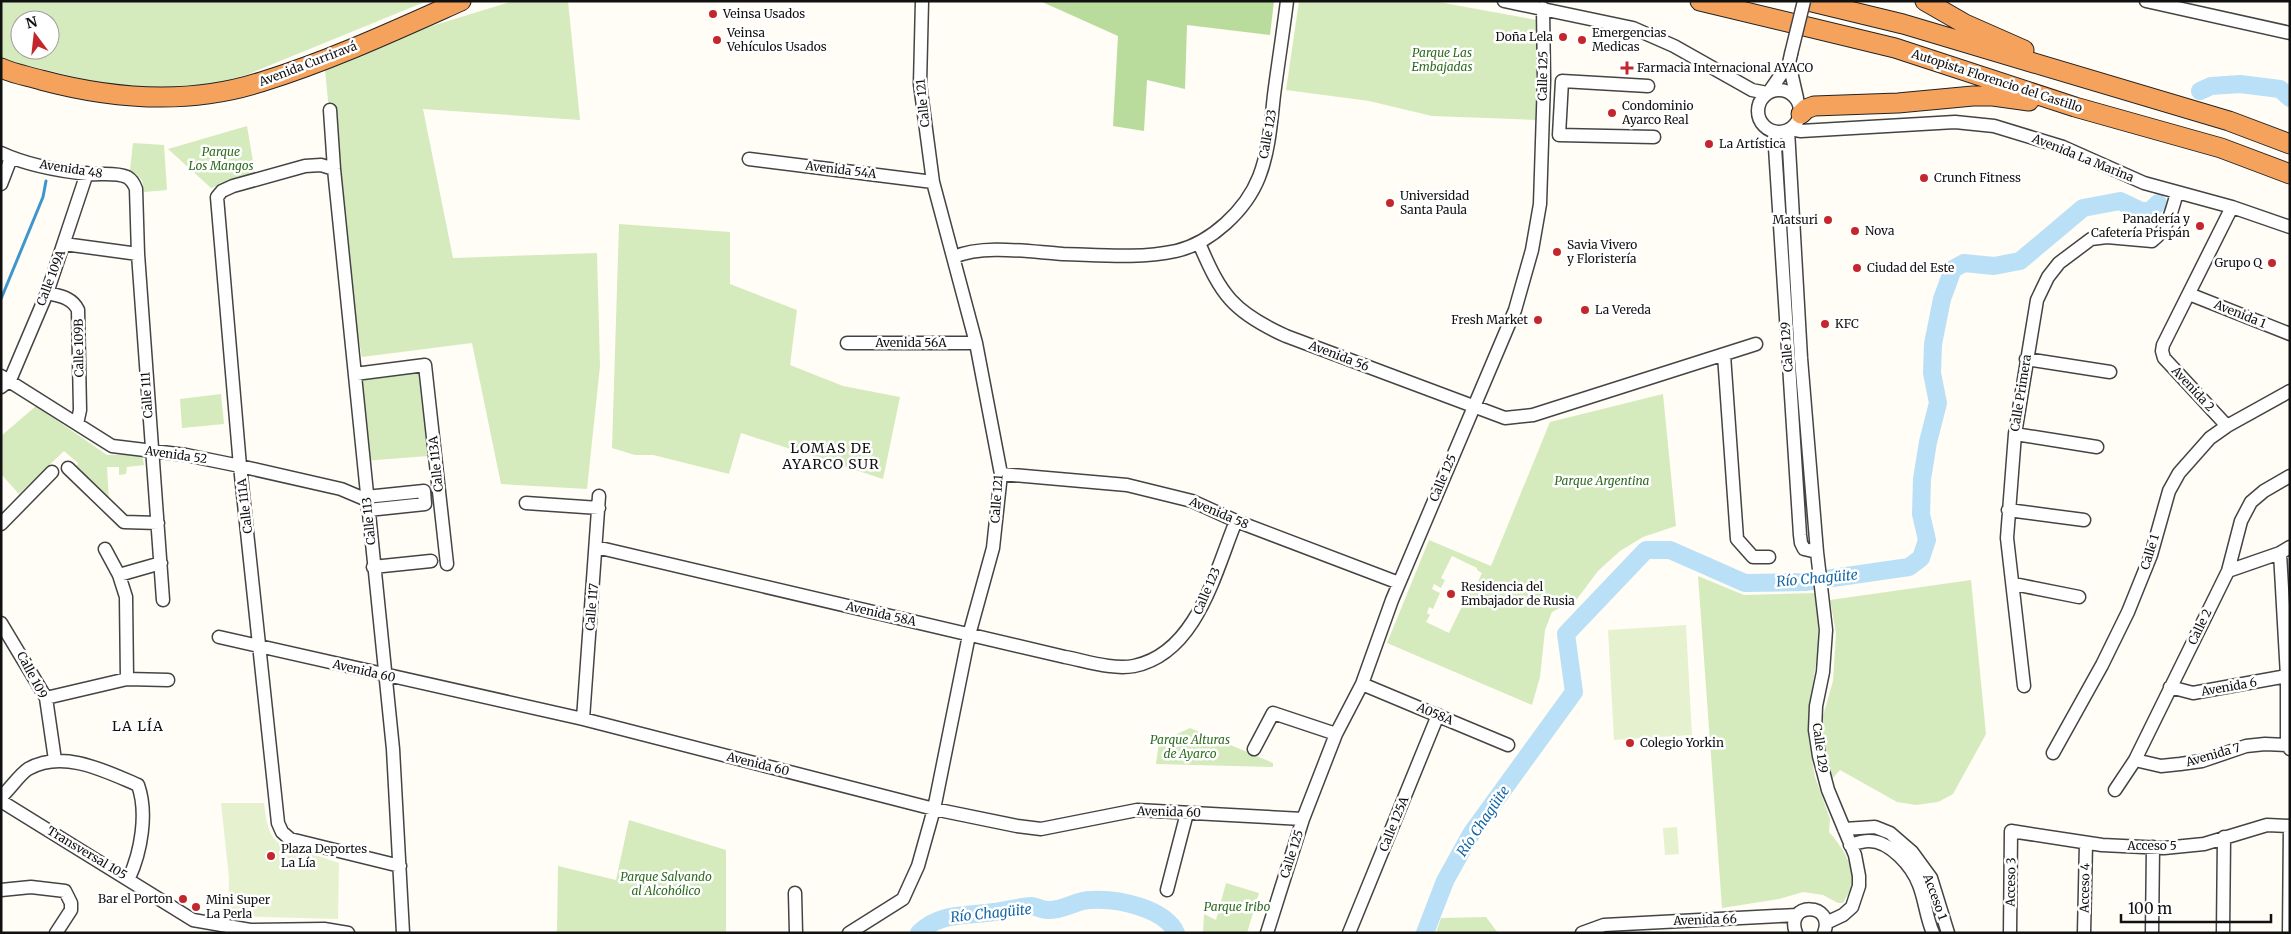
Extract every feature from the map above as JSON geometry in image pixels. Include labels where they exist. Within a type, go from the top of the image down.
[{"type":"highway","name":"Avenida Curriravá","points":[[1,68],[78,90],[149,97],[204,94],[260,83],[324,60],[461,1]]},
{"type":"highway","name":"Autopista Florencio del Castillo","points":[[1700,1],[1895,48],[2075,107],[2221,148],[2290,174]]},
{"type":"highway","name":"Autopista Florencio del Castillo","points":[[1808,1],[1903,24],[2229,121],[2290,144]]},
{"type":"highway","points":[[1925,1],[1965,24],[2016,46],[2067,73]]},
{"type":"highway","points":[[1795,119],[1814,106],[1898,103],[1973,96],[1993,96],[2075,107]]},
{"type":"street","name":"Calle 121","points":[[849,933],[903,899],[918,866],[934,809],[969,635],[993,548],[1001,474],[976,343],[933,182],[920,84],[922,1]]},
{"type":"street","name":"Calle 123","points":[[1199,243],[1224,224],[1242,206],[1259,178],[1268,140],[1288,1]]},
{"type":"street","points":[[1504,1],[1619,24],[1654,36],[1752,90],[1765,95],[1781,89],[1787,91],[1795,119],[1774,132],[1763,125],[1760,120],[1758,107],[1765,95],[1790,59],[1804,1]]},
{"type":"street","points":[[2146,1],[2290,33]]},
{"type":"street","name":"Calle 125","points":[[1267,933],[1303,819],[1336,734],[1362,684],[1399,584],[1472,407],[1515,310],[1532,250],[1540,204],[1544,80],[1543,8]]},
{"type":"street","name":"Calle 129","points":[[1790,59],[1795,119],[1801,358],[1817,552],[1826,630],[1823,672],[1816,706],[1815,730],[1819,756],[1828,790],[1850,845],[1859,876],[1852,907],[1844,916],[1825,928]]},
{"type":"street","points":[[1544,80],[1648,86]]},
{"type":"street","points":[[1559,135],[1562,81]]},
{"type":"street","name":"Calle 113","points":[[330,110],[334,169],[373,567],[393,749],[403,933]]},
{"type":"street","name":"Avenida La Marina","points":[[1795,119],[1801,131],[1955,122],[1977,123],[2020,133],[2055,145],[2144,182],[2232,207],[2290,227]]},
{"type":"street","name":"Calle 129","points":[[1774,132],[1801,543],[1804,549],[1817,552]]},
{"type":"street","points":[[1542,135],[1654,136]]},
{"type":"street","points":[[1,184],[6,155]]},
{"type":"street","name":"Avenida 48","points":[[6,155],[87,174],[128,177],[134,182],[136,188]]},
{"type":"street","name":"Avenida 54A","points":[[749,159],[933,182]]},
{"type":"street","name":"Calle 111A","points":[[334,169],[321,165],[305,166],[233,186],[222,191],[217,197],[240,466],[261,647],[278,823],[282,832],[290,839],[400,866]]},
{"type":"street","name":"Calle 109A","points":[[4,381],[47,293],[87,174]]},
{"type":"street","name":"Calle 111","points":[[136,188],[138,254],[163,600]]},
{"type":"street","name":"Calle Primera","points":[[2024,686],[2014,584],[2007,538],[2015,434],[2037,300],[2048,278],[2059,263],[2091,239],[2107,237],[2152,241],[2161,234],[2170,218],[2177,192]]},
{"type":"street","points":[[2189,294],[2232,207]]},
{"type":"street","points":[[954,257],[972,250],[1142,256],[1178,250],[1199,243]]},
{"type":"street","name":"Avenida 56","points":[[1199,243],[1211,272],[1223,293],[1244,314],[1259,324],[1286,336],[1505,418],[1534,415],[1756,344]]},
{"type":"street","points":[[64,244],[138,254]]},
{"type":"street","name":"Calle 109B","points":[[47,293],[68,299],[74,303],[78,310],[80,410],[77,424]]},
{"type":"street","name":"Avenida 1","points":[[2189,294],[2290,334]]},
{"type":"street","name":"Avenida 2","points":[[2189,294],[2163,345],[2162,352],[2164,358],[2227,426]]},
{"type":"street","name":"Avenida 56A","points":[[847,343],[976,343]]},
{"type":"street","points":[[1724,355],[1738,539],[1753,558],[1769,558]]},
{"type":"street","points":[[2026,359],[2110,372]]},
{"type":"street","name":"Calle 113A","points":[[355,374],[424,365],[447,564]]},
{"type":"street","name":"Avenida 52","points":[[4,381],[112,446],[186,454],[341,489],[367,502]]},
{"type":"street","name":"Calle 1","points":[[2053,754],[2102,665],[2128,612],[2150,555],[2168,491],[2210,438],[2227,426],[2290,391]]},
{"type":"street","points":[[2015,434],[2097,447]]},
{"type":"street","points":[[68,468],[124,522],[158,523]]},
{"type":"street","points":[[1,524],[52,472]]},
{"type":"street","name":"Avenida 58","points":[[1001,474],[1127,485],[1192,501],[1236,521],[1399,584]]},
{"type":"street","name":"Calle 2","points":[[2115,790],[2135,760],[2228,571],[2241,521],[2252,502],[2264,491],[2290,476]]},
{"type":"street","name":"Calle 117","points":[[526,503],[599,502],[583,719]]},
{"type":"street","points":[[2008,510],[2084,520]]},
{"type":"street","name":"Calle 123","points":[[1165,652],[1181,639],[1192,623],[1236,521]]},
{"type":"street","name":"Avenida 58A","points":[[596,547],[1065,657],[1111,665],[1132,666],[1148,661],[1165,652]]},
{"type":"street","points":[[105,549],[119,575],[126,597],[127,678]]},
{"type":"street","points":[[2228,571],[2285,550],[2288,747]]},
{"type":"street","points":[[373,567],[431,561]]},
{"type":"street","points":[[119,575],[161,564]]},
{"type":"street","points":[[2014,584],[2079,597]]},
{"type":"street","name":"Calle 109","points":[[1,624],[46,698],[55,760]]},
{"type":"street","name":"Avenida 60","points":[[219,637],[384,676],[583,719],[934,809],[1042,829],[1137,810],[1303,819]]},
{"type":"street","name":"Avenida 6","points":[[2170,687],[2193,693],[2287,676]]},
{"type":"street","points":[[46,698],[127,678],[168,680]]},
{"type":"street","name":"A058A","points":[[1362,684],[1508,745]]},
{"type":"street","points":[[1254,749],[1273,713],[1336,734]]},
{"type":"street","name":"Calle 125A","points":[[1349,933],[1438,715]]},
{"type":"street","name":"Avenida 7","points":[[2135,760],[2161,766],[2202,761],[2246,746],[2265,744],[2288,747]]},
{"type":"street","points":[[1,799],[27,770],[55,760],[76,762],[106,771],[138,785],[141,795],[142,830],[137,861],[129,878]]},
{"type":"street","name":"Transversal 105","points":[[1,799],[129,878],[192,920],[204,924],[250,930],[324,929],[348,933]]},
{"type":"street","points":[[1167,890],[1187,812]]},
{"type":"street","name":"Acceso 5","points":[[2011,831],[2086,843],[2153,847],[2204,844],[2267,825],[2290,826]]},
{"type":"street","points":[[2289,933],[2290,826]]},
{"type":"street","name":"Acceso 1","points":[[1844,829],[1874,827],[1890,833],[1912,852],[1931,878],[1948,933]]},
{"type":"street","name":"Acceso 3","points":[[2010,933],[2011,831]]},
{"type":"street","points":[[2223,933],[2224,837]]},
{"type":"street","name":"Acceso 1","points":[[1850,845],[1869,840],[1881,843],[1894,851],[1919,884],[1933,933]]},
{"type":"street","name":"Acceso 4","points":[[2084,933],[2086,843]]},
{"type":"street","points":[[2152,933],[2153,847]]},
{"type":"street","points":[[1,890],[31,887],[65,891],[71,903],[71,910],[57,932]]},
{"type":"street","points":[[795,893],[796,933]]},
{"type":"street","name":"Avenida 66","points":[[1582,933],[1604,925],[1670,927],[1797,915],[1806,909],[1817,910],[1824,918],[1825,928]]},
{"type":"street","points":[[1795,932],[1794,920],[1797,915]]},
{"type":"street","points":[[1771,918],[1795,932]]},
{"type":"green space","points":[[1,1],[427,1],[246,75],[209,85],[159,88],[100,83],[13,62],[1,57]]},
{"type":"green space","points":[[513,1],[568,1],[580,120],[423,109],[453,258],[597,253],[600,366],[587,489],[501,484],[472,343],[362,357],[344,266],[324,59]]},
{"type":"green space","points":[[1040,1],[1274,1],[1270,35],[1187,25],[1185,89],[1147,80],[1144,131],[1113,126],[1118,36]]},
{"type":"green space","name":"Parque Las Embajadas","points":[[1299,1],[1433,1],[1537,20],[1537,120],[1432,116],[1369,101],[1286,90]]},
{"type":"green space","name":"Parque Los Mangos","points":[[247,126],[255,173],[211,188],[168,149]]},
{"type":"green space","points":[[133,143],[164,145],[167,190],[144,192],[142,180],[130,170]]},
{"type":"green space","points":[[619,224],[730,232],[730,284],[797,310],[790,365],[843,386],[900,397],[883,479],[741,433],[729,474],[653,455],[635,455],[612,448]]},
{"type":"green space","points":[[420,372],[428,456],[363,461],[363,377]]},
{"type":"green space","points":[[221,394],[224,424],[182,428],[180,399]]},
{"type":"green space","name":"Parque Argentina","points":[[1663,394],[1676,526],[1643,537],[1620,551],[1598,571],[1577,599],[1552,612],[1545,630],[1540,677],[1532,705],[1387,643],[1429,540],[1491,566],[1550,422]],"holes":[[[1452,556],[1477,568],[1482,573],[1477,584],[1469,583],[1462,596],[1466,598],[1449,633],[1426,622],[1430,615],[1427,613],[1429,607],[1433,609],[1440,593],[1432,589],[1434,584],[1441,588],[1445,580],[1441,578]]]},
{"type":"green space","points":[[36,406],[107,455],[142,454],[144,465],[127,467],[126,474],[119,475],[119,467],[107,467],[109,502],[75,469],[78,463],[64,451],[19,494],[1,474],[1,436]]},
{"type":"green space","points":[[1698,576],[1744,595],[1816,593],[1819,641],[1809,711],[1808,736],[1815,777],[1830,819],[1829,832],[1843,850],[1851,870],[1852,885],[1843,903],[1838,903],[1823,895],[1803,892],[1779,899],[1722,908]]},
{"type":"green space","points":[[1971,580],[1986,734],[1953,794],[1938,802],[1916,805],[1897,802],[1840,770],[1832,779],[1822,738],[1823,716],[1833,681],[1836,633],[1830,600]]},
{"type":"green space","points":[[1686,625],[1692,735],[1614,740],[1608,630]]},
{"type":"green space","name":"Parque Alturas de Ayarco","points":[[1190,728],[1273,763],[1273,767],[1156,764],[1159,742]]},
{"type":"green space","name":"Plaza Deportes La Lía","points":[[221,803],[264,803],[269,828],[277,842],[339,863],[338,919],[228,916],[229,878]]},
{"type":"green space","name":"Parque Salvando al Alcohólico","points":[[629,820],[726,850],[726,933],[557,933],[558,866],[616,880]]},
{"type":"green space","points":[[1677,827],[1679,854],[1665,855],[1663,828]]},
{"type":"green space","name":"Parque Iribo","points":[[1226,883],[1259,893],[1247,933],[1203,933],[1204,914],[1216,920]]},
{"type":"green space","points":[[1486,917],[1498,933],[1436,933],[1441,918]]},
{"type":"waterway","name":"Río Chagüite","points":[[2200,91],[2211,86],[2240,84],[2280,89],[2290,98]]},
{"type":"waterway","points":[[1,299],[43,197],[46,181]]},
{"type":"waterway","name":"Río Chagüite","points":[[1425,933],[1445,881],[1471,834],[1574,692],[1566,634],[1646,550],[1670,550],[1745,583],[1805,582],[1909,567],[1921,558],[1927,540],[1921,514],[1922,479],[1928,442],[1938,403],[1932,373],[1933,344],[1942,299],[1953,269],[1964,263],[1994,266],[2020,261],[2083,208],[2120,201],[2141,211],[2150,211],[2158,203]]},
{"type":"waterway","name":"Río Chagüite","points":[[919,933],[936,921],[955,916],[1028,906],[1053,910],[1085,900],[1113,901],[1139,906],[1162,917],[1176,933]]},
{"type":"place","name":"Veinsa Usados","points":[[713,14]]},
{"type":"place","name":"Doña Lela","points":[[1563,37]]},
{"type":"place","name":"Veinsa Vehículos Usados","points":[[717,40]]},
{"type":"place","name":"Emergencias Medicas","points":[[1582,40]]},
{"type":"place","name":"Farmacia Internacional AYACO","points":[[1627,68]]},
{"type":"place","name":"Condominio Ayarco Real","points":[[1612,113]]},
{"type":"place","name":"La Artística","points":[[1709,144]]},
{"type":"place","name":"Crunch Fitness","points":[[1924,178]]},
{"type":"place","name":"Universidad Santa Paula","points":[[1390,203]]},
{"type":"place","name":"Matsuri","points":[[1828,220]]},
{"type":"place","name":"Panadería y Cafetería Prispán","points":[[2200,226]]},
{"type":"place","name":"Nova","points":[[1855,231]]},
{"type":"place","name":"Savia Vivero y Floristería","points":[[1557,252]]},
{"type":"place","name":"Grupo Q","points":[[2272,263]]},
{"type":"place","name":"Ciudad del Este","points":[[1857,268]]},
{"type":"place","name":"La Vereda","points":[[1585,310]]},
{"type":"place","name":"Fresh Market","points":[[1538,320]]},
{"type":"place","name":"KFC","points":[[1825,324]]},
{"type":"place","name":"Residencia del Embajador de Rusia","points":[[1451,594]]},
{"type":"place","name":"Colegio Yorkin","points":[[1630,743]]},
{"type":"place","name":"Plaza Deportes La Lía","points":[[271,856]]},
{"type":"place","name":"Bar el Porton","points":[[183,899]]},
{"type":"place","name":"Mini Super La Perla","points":[[196,907]]},
{"type":"district","name":"LOMAS DE AYARCO SUR","points":[[831,456]]},
{"type":"district","name":"LA LÍA","points":[[138,726]]}]
